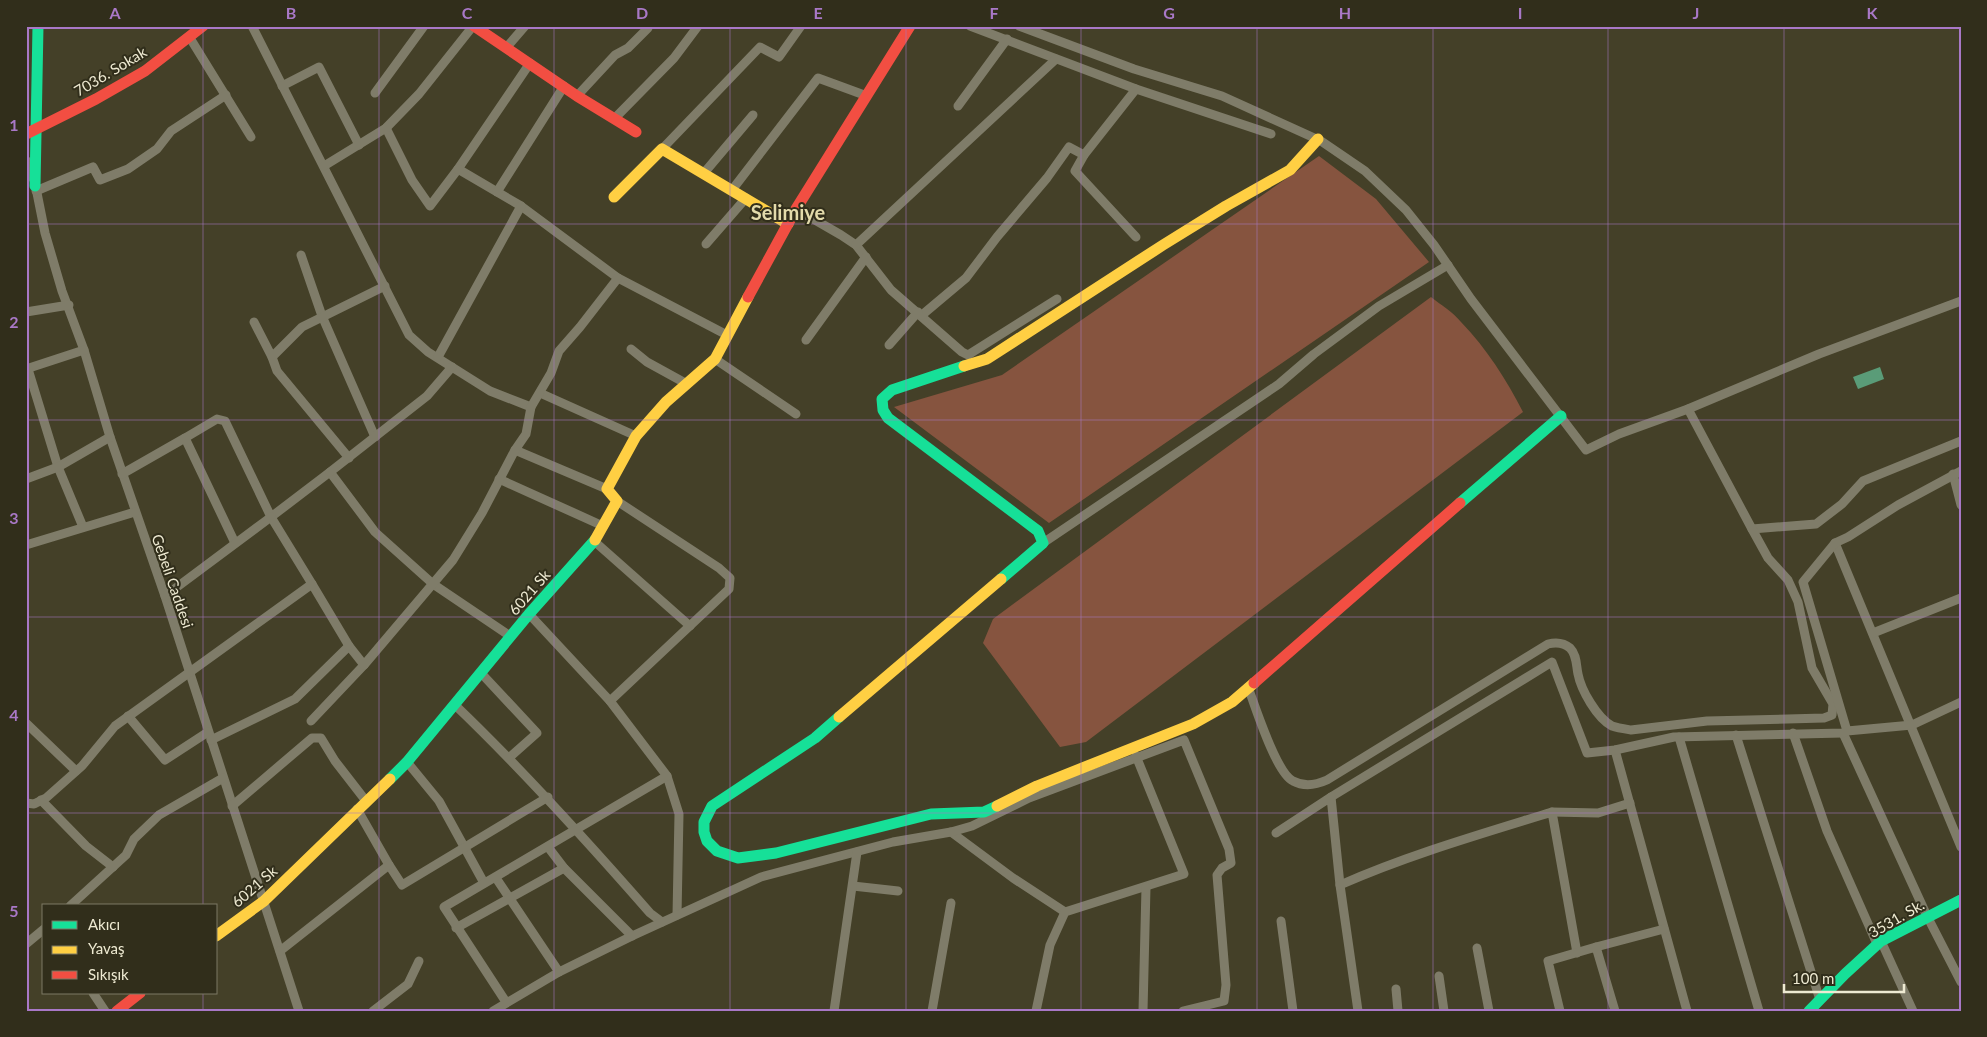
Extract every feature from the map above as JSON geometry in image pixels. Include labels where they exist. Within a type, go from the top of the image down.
[{"type":"street","name":"7036. Sokak","points":[[31,131],[96,99],[137,75],[204,26]]},
{"type":"street","points":[[252,26],[410,335],[428,352],[490,391],[531,407]]},
{"type":"street","points":[[374,93],[424,26]]},
{"type":"street","points":[[324,166],[386,128],[420,94],[474,26],[577,96],[636,132]]},
{"type":"street","points":[[506,48],[525,26]]},
{"type":"street","points":[[614,118],[674,58],[698,26]]},
{"type":"street","points":[[614,197],[760,47],[779,57],[801,26]]},
{"type":"street","points":[[607,489],[636,436],[666,402],[715,359],[796,209],[910,26]]},
{"type":"street","points":[[970,26],[1136,89],[1270,134]]},
{"type":"street","points":[[1019,26],[1134,69],[1222,96],[1318,139],[1366,171],[1396,198],[1586,450],[1619,434],[1688,409],[1819,354],[1961,301]]},
{"type":"street","points":[[40,27],[31,131],[35,188],[93,167],[100,180],[128,169],[157,149],[171,131],[226,95]]},
{"type":"street","points":[[577,96],[615,55],[628,48],[648,28]]},
{"type":"street","points":[[190,38],[251,137]]},
{"type":"street","points":[[958,106],[1007,39]]},
{"type":"street","points":[[856,245],[1056,59]]},
{"type":"street","points":[[386,128],[412,180],[430,206],[458,169],[530,63]]},
{"type":"street","points":[[282,86],[319,66],[359,145]]},
{"type":"street","points":[[732,190],[818,78],[867,96]]},
{"type":"street","points":[[497,192],[564,86]]},
{"type":"street","points":[[1136,89],[1084,155],[1075,171],[1136,237]]},
{"type":"street","points":[[704,172],[753,115]]},
{"type":"street","points":[[1043,543],[1038,531],[888,418],[883,410],[882,399],[892,390],[906,384],[987,359],[1171,240],[1290,170],[1318,139]]},
{"type":"street","points":[[888,345],[920,314],[966,278],[997,237],[1047,178],[1069,147],[1084,155]]},
{"type":"street","points":[[662,149],[704,172],[788,224]]},
{"type":"street","name":"Gebeli Caddesi","points":[[26,160],[53,261],[84,350],[122,474],[165,596],[299,1011]]},
{"type":"street","points":[[458,169],[521,206],[618,278],[727,335]]},
{"type":"street","points":[[706,244],[746,198]]},
{"type":"street","points":[[438,357],[521,206]]},
{"type":"street","points":[[796,209],[856,245],[891,290],[962,352],[968,355],[1057,299]]},
{"type":"street","points":[[300,255],[322,316],[375,437]]},
{"type":"street","points":[[806,340],[866,257]]},
{"type":"street","points":[[1448,265],[1379,306],[1314,354],[1279,384],[1043,543],[815,738],[712,806],[704,822],[704,832],[707,841],[712,847],[728,856],[738,858],[776,853],[932,814],[984,812],[1037,786],[1193,724],[1223,708],[1561,416]]},
{"type":"street","points":[[311,721],[364,665],[453,560],[482,513],[515,450],[526,434],[531,407],[551,373],[558,351],[580,327],[618,278]]},
{"type":"street","points":[[272,357],[302,327],[385,286]]},
{"type":"street","points":[[26,312],[69,305]]},
{"type":"street","points":[[254,322],[277,370],[349,458]]},
{"type":"street","points":[[631,349],[647,362],[687,384]]},
{"type":"street","points":[[83,528],[58,467],[27,369],[84,350]]},
{"type":"street","points":[[715,359],[796,414]]},
{"type":"street","points":[[165,596],[349,458],[427,396],[452,367]]},
{"type":"street","points":[[540,394],[636,436]]},
{"type":"street","points":[[1248,687],[1267,737],[1284,773],[1292,781],[1306,785],[1317,784],[1327,780],[1548,644],[1556,642],[1570,648],[1574,654],[1578,676],[1593,706],[1610,725],[1620,728],[1631,730],[1707,721],[1824,718],[1832,715],[1834,704],[1812,668],[1798,602],[1788,580],[1768,558],[1688,409]]},
{"type":"street","points":[[122,474],[217,418],[225,421],[271,517],[349,646],[364,665]]},
{"type":"street","points":[[26,479],[58,467],[110,437]]},
{"type":"street","points":[[185,438],[235,543]]},
{"type":"street","points":[[1752,529],[1816,524],[1842,504],[1863,481],[1961,441]]},
{"type":"street","points":[[515,450],[607,489],[616,501],[719,568],[730,578],[729,589],[610,701]]},
{"type":"street","points":[[330,472],[375,532],[433,584],[510,636]]},
{"type":"street","points":[[1961,505],[1957,472],[1898,505],[1835,544],[1803,582],[1845,732],[1926,916],[1961,982]]},
{"type":"street","points":[[499,479],[603,526]]},
{"type":"street","name":"6021 Sk","points":[[218,935],[264,901],[407,762],[510,636],[594,541],[616,501]]},
{"type":"street","points":[[26,545],[135,512]]},
{"type":"street","points":[[594,541],[690,626]]},
{"type":"street","points":[[1835,544],[1961,846]]},
{"type":"street","points":[[26,803],[34,804],[41,800],[76,771],[115,726],[128,716],[312,584]]},
{"type":"street","points":[[1873,633],[1961,598]]},
{"type":"street","points":[[529,614],[610,701],[667,776],[680,814],[677,915]]},
{"type":"street","points":[[128,716],[165,760],[210,736],[295,699],[349,646]]},
{"type":"street","points":[[1276,833],[1552,662],[1587,753],[1615,750],[1679,737],[1845,732],[1912,725],[1961,702]]},
{"type":"street","points":[[481,673],[537,733],[510,757]]},
{"type":"street","points":[[456,704],[548,797],[650,913],[662,922]]},
{"type":"street","points":[[26,723],[76,771]]},
{"type":"street","points":[[1793,734],[1836,854],[1913,1011]]},
{"type":"street","points":[[1736,735],[1814,1007]]},
{"type":"street","points":[[1679,737],[1759,1011]]},
{"type":"street","points":[[232,806],[312,738],[321,738],[335,761],[366,801]]},
{"type":"street","points":[[492,1011],[559,972],[761,876],[917,837],[951,832],[984,821],[1028,798],[1136,756],[1184,740],[1229,849],[1231,863],[1222,868],[1217,875],[1226,985],[1224,1001],[1183,1011]]},
{"type":"street","points":[[1615,750],[1687,1011]]},
{"type":"street","points":[[1036,1011],[1050,945],[1065,912],[1184,874],[1136,756]]},
{"type":"street","points":[[407,762],[439,801],[484,883]]},
{"type":"street","points":[[506,1002],[444,908],[667,776]]},
{"type":"street","points":[[72,904],[126,855],[134,839],[159,816],[223,778]]},
{"type":"street","points":[[357,809],[389,866],[402,885],[548,797]]},
{"type":"street","points":[[1332,797],[1340,885],[1358,1011]]},
{"type":"street","points":[[41,800],[86,846],[113,867]]},
{"type":"street","points":[[1340,885],[1367,873],[1467,838],[1552,812],[1598,813],[1630,803]]},
{"type":"street","points":[[1552,812],[1577,953]]},
{"type":"street","points":[[951,832],[1013,878],[1065,912]]},
{"type":"street","points":[[548,848],[564,868],[632,936]]},
{"type":"street","points":[[834,1011],[853,886],[856,852]]},
{"type":"street","points":[[280,950],[389,866]]},
{"type":"street","points":[[456,928],[564,868]]},
{"type":"street","points":[[496,878],[559,972]]},
{"type":"street","points":[[853,886],[898,891]]},
{"type":"street","points":[[1143,1011],[1146,887]]},
{"type":"street","name":"3531. Sk.","points":[[1814,1007],[1845,974],[1879,943],[1926,916],[1961,900]]},
{"type":"street","points":[[932,1011],[951,903]]},
{"type":"street","points":[[1281,921],[1293,1011]]},
{"type":"street","points":[[1560,1011],[1548,961],[1664,929]]},
{"type":"street","points":[[26,944],[42,931]]},
{"type":"street","points":[[1596,947],[1615,1011]]},
{"type":"street","points":[[1477,948],[1488,1011]]},
{"type":"street","points":[[373,1011],[408,984],[419,962]]},
{"type":"street","points":[[1439,976],[1444,1011]]},
{"type":"street","points":[[1396,989],[1398,1011]]},
{"type":"street","points":[[94,994],[105,1011]]},
{"type":"street","points":[[117,1011],[139,994]]},
{"type":"shaded area","points":[[1319,156],[1376,199],[1429,262],[1049,523],[894,407],[1002,375]]},
{"type":"shaded area","points":[[1431,297],[1454,315],[1488,354],[1523,412],[1086,742],[1060,747],[983,643],[993,619]]},
{"type":"shaded area","points":[[1880,367],[1884,379],[1858,389],[1853,377]]},
{"type":"traffic: fast","points":[[35,186],[38,26]]},
{"type":"traffic: fast","points":[[964,366],[892,390],[882,399],[883,410],[888,418],[1038,531],[1043,543],[1001,579]]},
{"type":"traffic: fast","points":[[1460,503],[1561,416]]},
{"type":"traffic: fast","points":[[390,779],[407,762],[529,614],[595,540]]},
{"type":"traffic: fast","points":[[839,717],[815,738],[712,806],[704,822],[704,832],[707,841],[717,851],[738,858],[776,853],[931,814],[984,812],[997,806]]},
{"type":"traffic: fast","points":[[1809,1011],[1881,941],[1961,900]]},
{"type":"traffic: slow","points":[[964,366],[987,359],[1163,245],[1226,206],[1290,170],[1318,139]]},
{"type":"traffic: slow","points":[[614,197],[662,149],[788,224]]},
{"type":"traffic: slow","points":[[595,540],[617,501],[607,489],[636,436],[666,402],[715,359],[748,297]]},
{"type":"traffic: slow","points":[[839,717],[1001,579]]},
{"type":"traffic: slow","points":[[997,806],[1037,786],[1193,724],[1232,702],[1254,683]]},
{"type":"traffic: slow","points":[[218,935],[264,901],[390,779]]},
{"type":"traffic: jam","points":[[26,134],[96,99],[145,71],[203,26]]},
{"type":"traffic: jam","points":[[474,26],[577,96],[636,132]]},
{"type":"traffic: jam","points":[[748,297],[796,209],[910,26]]},
{"type":"traffic: jam","points":[[1254,683],[1460,503]]},
{"type":"traffic: jam","points":[[117,1011],[139,994]]},
{"type":"district","name":"Selimiye","points":[[788,212]]}]
